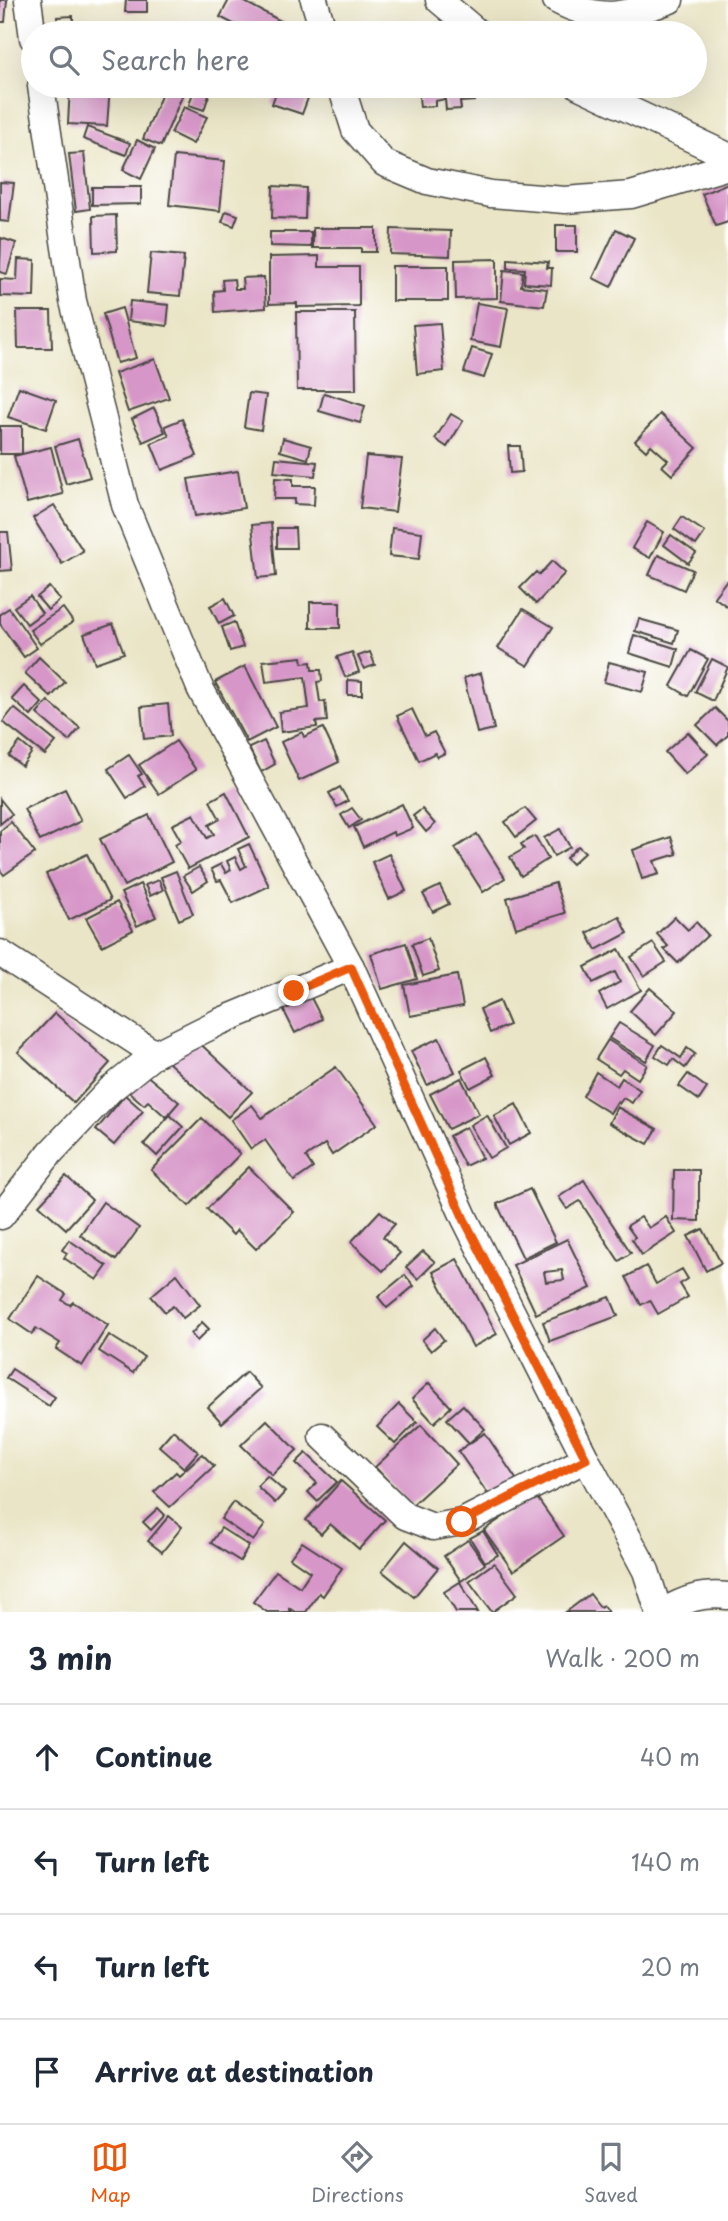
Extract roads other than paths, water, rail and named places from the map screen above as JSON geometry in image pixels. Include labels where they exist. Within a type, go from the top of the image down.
[{"type":"street","points":[[27,0],[30,21]]},
{"type":"street","points":[[314,0],[320,21]]},
{"type":"street","points":[[439,0],[464,21]]},
{"type":"street","points":[[556,0],[594,15],[620,15],[670,0]]},
{"type":"street","points":[[43,98],[73,302],[125,505],[200,688],[351,967],[464,1219],[646,1572],[660,1612],[685,1600],[710,1594],[728,1596]]},
{"type":"street","points":[[345,98],[355,130],[384,163],[426,181],[491,194],[565,200],[631,195],[728,166]]},
{"type":"street","points":[[605,98],[728,156]]},
{"type":"street","points":[[0,953],[155,1054]]},
{"type":"street","points":[[1,1216],[51,1152],[110,1090],[155,1054],[219,1022],[351,967]]},
{"type":"street","points":[[322,1436],[405,1516],[433,1527],[462,1522],[586,1459]]}]
